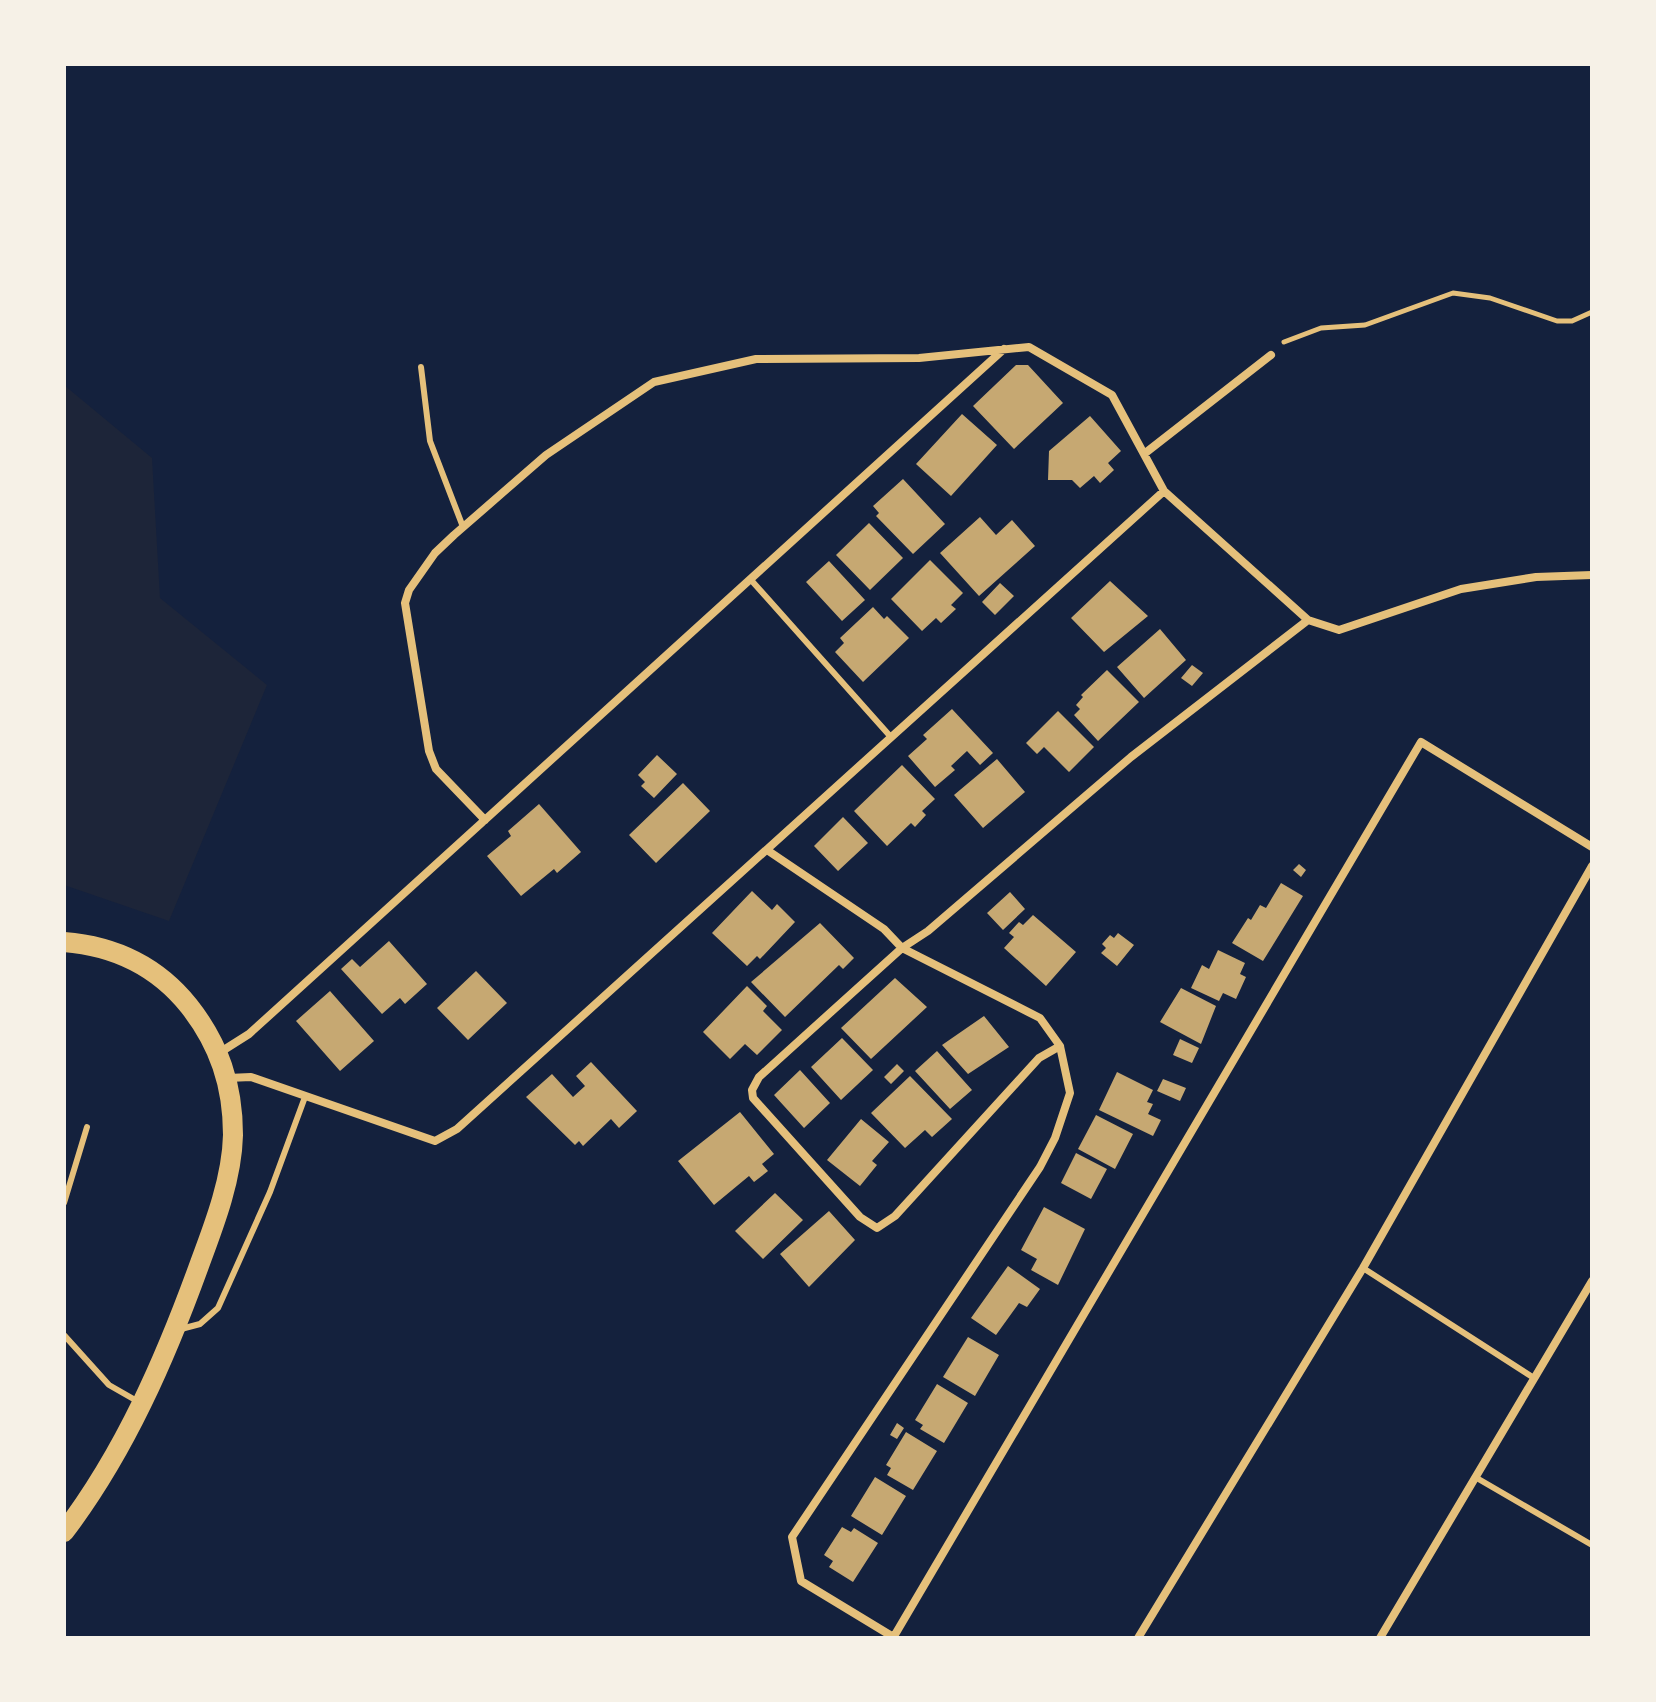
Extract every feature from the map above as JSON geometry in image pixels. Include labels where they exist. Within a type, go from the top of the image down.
[{"type":"main road","points":[[64,942],[120,953],[151,969],[192,1011],[218,1053],[227,1078],[232,1124],[230,1158],[216,1221],[176,1330],[112,1462],[64,1532]]},
{"type":"street","points":[[485,820],[436,769],[429,751],[405,603],[409,590],[435,553],[546,455],[654,382],[756,359],[919,358],[1029,347],[1112,395],[1164,491],[1308,620],[1339,630],[1461,589],[1536,577],[1592,575]]},
{"type":"street","points":[[218,1053],[249,1034],[1005,348]]},
{"type":"street","points":[[1144,454],[1271,355]]},
{"type":"street","points":[[227,1078],[251,1077],[435,1141],[457,1129],[1164,491]]},
{"type":"street","points":[[1060,1046],[1039,1058],[895,1216],[877,1228],[868,1225],[758,1105],[752,1090],[759,1077],[902,948],[928,931],[1131,757],[1308,620]]},
{"type":"street","points":[[767,850],[884,929],[902,948],[1040,1018],[1060,1046],[1070,1093],[1055,1138],[1040,1167],[792,1537],[801,1581],[894,1638],[1421,742],[1592,847]]},
{"type":"street","points":[[1138,1638],[1363,1268],[1592,866]]},
{"type":"street","points":[[1380,1638],[1592,1281]]},
{"type":"lane","points":[[421,367],[430,441],[463,527]]},
{"type":"lane","points":[[751,580],[890,736]]},
{"type":"lane","points":[[176,1330],[200,1324],[218,1308],[270,1192],[305,1097]]},
{"type":"lane","points":[[64,1203],[87,1127]]},
{"type":"lane","points":[[1363,1268],[1534,1378]]},
{"type":"lane","points":[[64,1335],[109,1385],[140,1402]]},
{"type":"lane","points":[[1475,1477],[1592,1545]]},
{"type":"path","points":[[1271,355],[1278,345],[1303,334],[1365,325],[1453,293],[1490,298],[1557,321],[1572,321],[1592,312]]},
{"type":"shaded area","points":[[64,385],[152,458],[160,598],[267,685],[169,921],[64,885]]},
{"type":"building","points":[[1016,365],[1028,365],[1063,403],[1014,449],[973,406]]},
{"type":"building","points":[[962,414],[997,445],[951,496],[916,464]]},
{"type":"building","points":[[1090,416],[1121,451],[1108,463],[1114,470],[1100,483],[1094,476],[1080,488],[1072,480],[1048,480],[1049,451]]},
{"type":"building","points":[[903,479],[945,524],[913,554],[876,516],[879,513],[873,506]]},
{"type":"building","points":[[980,517],[996,535],[1012,520],[1035,546],[979,596],[940,553]]},
{"type":"building","points":[[869,523],[903,558],[870,590],[836,555]]},
{"type":"building","points":[[930,560],[963,593],[951,605],[956,609],[941,623],[936,618],[922,631],[891,599]]},
{"type":"building","points":[[829,561],[865,600],[842,621],[806,582]]},
{"type":"building","points":[[1110,581],[1148,616],[1104,652],[1071,618]]},
{"type":"building","points":[[1000,583],[1014,596],[995,615],[982,602]]},
{"type":"building","points":[[873,607],[909,638],[863,682],[835,652],[844,643],[840,638]]},
{"type":"building","points":[[1160,629],[1186,660],[1144,698],[1117,667]]},
{"type":"building","points":[[1192,665],[1203,673],[1192,686],[1181,678]]},
{"type":"building","points":[[1107,670],[1139,702],[1098,741],[1074,715],[1080,709],[1076,705],[1083,697],[1081,695]]},
{"type":"building","points":[[952,709],[993,753],[980,765],[967,751],[951,766],[955,770],[935,787],[908,756],[927,739],[923,735]]},
{"type":"building","points":[[1058,711],[1094,747],[1069,772],[1044,747],[1037,754],[1026,743]]},
{"type":"building","points":[[657,755],[677,774],[654,798],[641,786],[645,782],[638,775]]},
{"type":"building","points":[[997,759],[1025,792],[983,828],[954,795]]},
{"type":"building","points":[[902,765],[935,799],[922,811],[926,815],[915,827],[911,823],[887,846],[854,811]]},
{"type":"building","points":[[683,783],[710,811],[656,863],[629,835]]},
{"type":"building","points":[[539,804],[581,852],[557,873],[554,869],[521,896],[487,856],[511,836],[508,831]]},
{"type":"building","points":[[843,817],[868,843],[838,871],[814,846]]},
{"type":"building","points":[[1299,864],[1306,870],[1301,877],[1293,870]]},
{"type":"building","points":[[1281,883],[1303,896],[1263,961],[1232,943],[1260,905],[1266,908]]},
{"type":"building","points":[[752,891],[772,910],[777,904],[795,922],[760,959],[757,956],[747,966],[712,933]]},
{"type":"building","points":[[1010,892],[1025,909],[1003,930],[987,913]]},
{"type":"building","points":[[1033,915],[1076,952],[1046,986],[1004,948],[1014,937],[1009,933],[1019,922],[1023,925]]},
{"type":"building","points":[[820,923],[854,958],[843,969],[839,965],[785,1017],[751,982]]},
{"type":"building","points":[[1118,933],[1134,945],[1117,966],[1101,953],[1106,948],[1102,944],[1110,935],[1114,938]]},
{"type":"building","points":[[389,941],[427,984],[405,1004],[400,998],[382,1014],[341,969],[352,959],[360,967]]},
{"type":"building","points":[[1218,950],[1245,963],[1240,974],[1246,977],[1236,999],[1223,993],[1219,1001],[1191,988],[1202,965],[1209,969]]},
{"type":"building","points":[[476,971],[507,1003],[468,1040],[437,1008]]},
{"type":"building","points":[[895,978],[927,1007],[871,1059],[841,1028]]},
{"type":"building","points":[[747,986],[767,1006],[763,1011],[782,1030],[757,1055],[745,1044],[730,1059],[703,1032]]},
{"type":"building","points":[[1181,988],[1216,1006],[1201,1044],[1160,1022]]},
{"type":"building","points":[[330,991],[374,1041],[340,1071],[296,1021]]},
{"type":"building","points":[[984,1016],[1009,1047],[968,1074],[942,1045]]},
{"type":"building","points":[[842,1038],[873,1070],[841,1100],[811,1067]]},
{"type":"building","points":[[1180,1039],[1199,1048],[1192,1063],[1173,1055]]},
{"type":"building","points":[[937,1051],[972,1090],[950,1109],[915,1071]]},
{"type":"building","points":[[591,1062],[637,1111],[619,1128],[611,1119],[583,1146],[579,1141],[575,1145],[526,1097],[552,1074],[573,1097],[585,1086],[576,1076]]},
{"type":"building","points":[[897,1064],[904,1071],[891,1084],[884,1077]]},
{"type":"building","points":[[800,1070],[830,1103],[804,1128],[774,1095]]},
{"type":"building","points":[[1117,1072],[1153,1090],[1147,1102],[1153,1104],[1148,1114],[1161,1120],[1153,1136],[1099,1110]]},
{"type":"building","points":[[910,1076],[952,1119],[932,1137],[925,1130],[905,1148],[871,1113]]},
{"type":"building","points":[[1163,1079],[1186,1088],[1180,1101],[1157,1091]]},
{"type":"building","points":[[740,1112],[774,1154],[762,1164],[768,1171],[754,1182],[749,1176],[714,1205],[678,1161]]},
{"type":"building","points":[[1096,1115],[1133,1134],[1115,1169],[1078,1149]]},
{"type":"building","points":[[861,1119],[889,1142],[872,1161],[877,1165],[860,1186],[827,1160]]},
{"type":"building","points":[[1076,1153],[1107,1169],[1091,1199],[1061,1183]]},
{"type":"building","points":[[775,1193],[803,1220],[763,1259],[735,1231]]},
{"type":"building","points":[[1044,1207],[1085,1229],[1058,1285],[1031,1270],[1037,1259],[1021,1250]]},
{"type":"building","points":[[829,1211],[855,1240],[809,1287],[780,1254]]},
{"type":"building","points":[[1008,1266],[1040,1289],[1027,1307],[1019,1303],[996,1335],[971,1318]]},
{"type":"building","points":[[968,1337],[999,1355],[975,1396],[943,1377]]},
{"type":"building","points":[[937,1384],[968,1403],[944,1443],[920,1429],[923,1425],[915,1420]]},
{"type":"building","points":[[897,1423],[904,1428],[897,1439],[890,1435]]},
{"type":"building","points":[[906,1432],[937,1451],[913,1490],[887,1475],[891,1468],[886,1465]]},
{"type":"building","points":[[875,1477],[906,1496],[882,1535],[851,1516]]},
{"type":"building","points":[[842,1527],[851,1532],[854,1528],[878,1543],[853,1582],[829,1567],[833,1561],[824,1555]]}]
